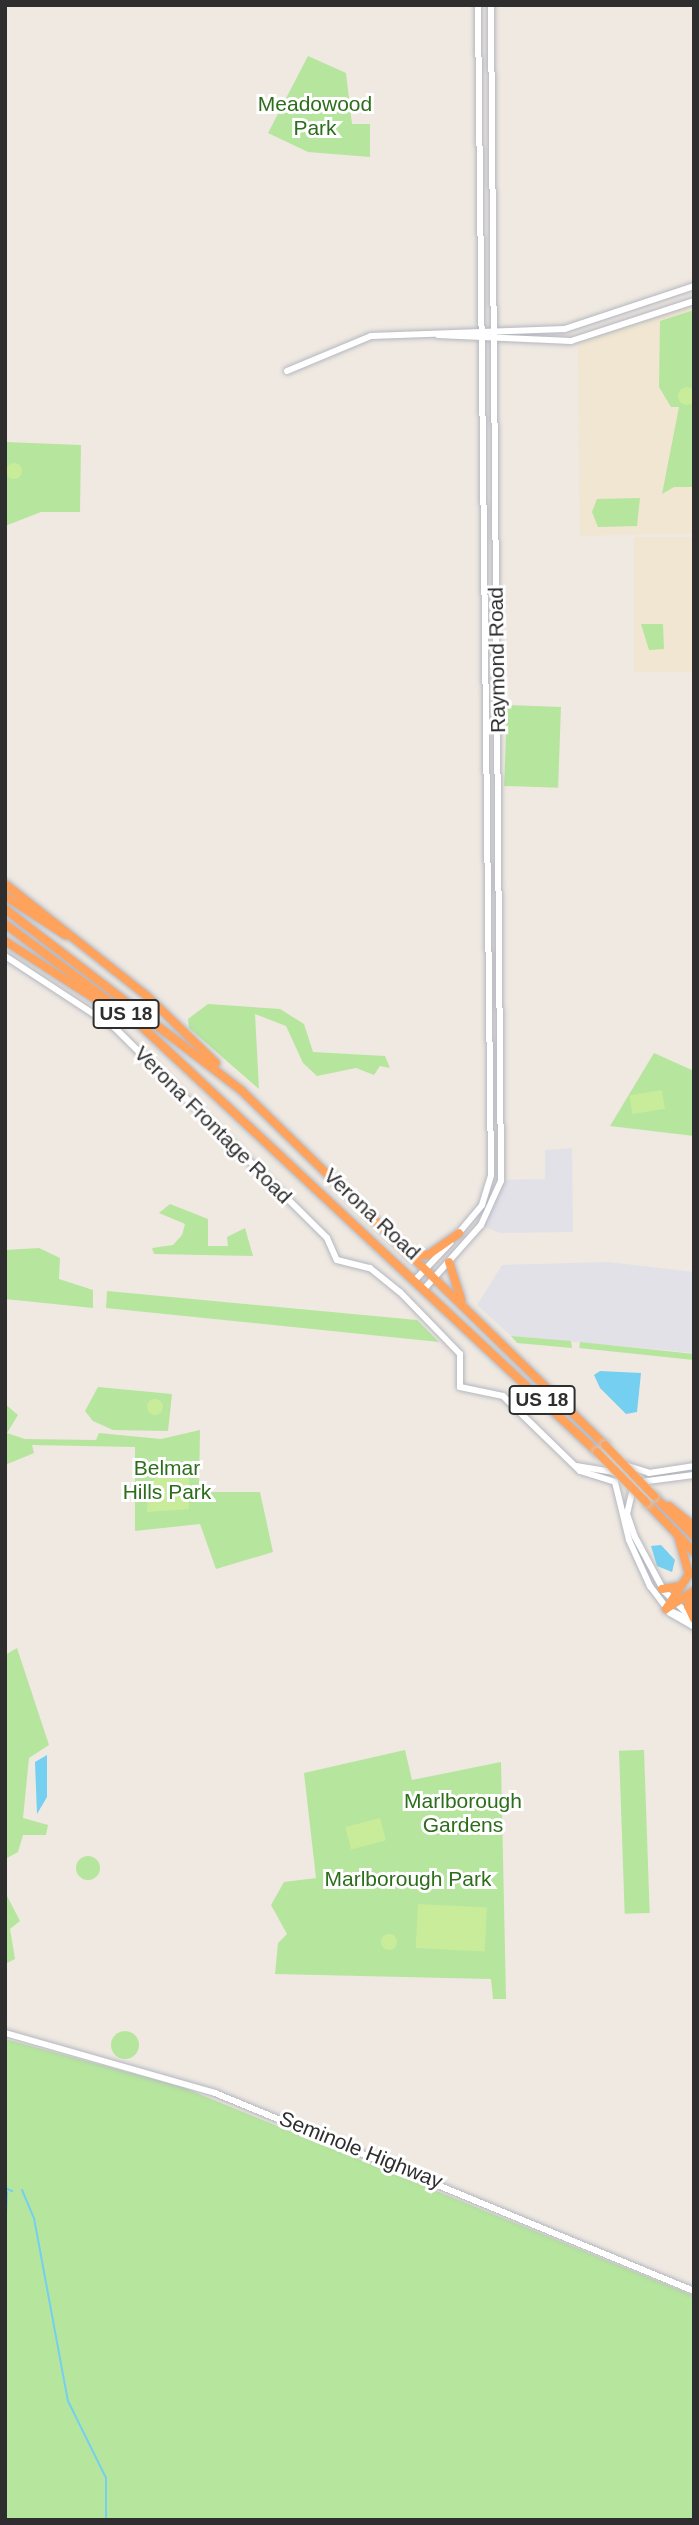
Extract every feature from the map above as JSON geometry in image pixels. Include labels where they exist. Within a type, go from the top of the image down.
[{"type":"highway","points":[[5,884],[100,958],[242,1091]]},
{"type":"highway","points":[[5,896],[100,958]]},
{"type":"highway","name":"Verona Road","points":[[5,909],[242,1091],[509,1349],[694,1536]]},
{"type":"highway","name":"Verona Road","points":[[5,924],[164,1048],[317,1186],[597,1452],[694,1552]]},
{"type":"highway","points":[[5,941],[164,1048]]},
{"type":"highway","points":[[411,1255],[428,1255],[459,1233]]},
{"type":"highway","points":[[449,1262],[465,1306]]},
{"type":"highway","points":[[663,1505],[694,1526]]},
{"type":"highway","points":[[666,1609],[673,1601],[689,1567],[678,1536]]},
{"type":"highway","points":[[662,1589],[680,1586]]},
{"type":"highway","points":[[673,1601],[694,1592]]},
{"type":"highway","points":[[694,1592],[688,1606],[694,1622]]},
{"type":"main road","name":"Raymond Road","points":[[416,1279],[422,1266],[459,1233],[482,1205],[491,1175],[478,5]]},
{"type":"main road","name":"Raymond Road","points":[[425,1288],[492,1209],[502,1181],[491,5]]},
{"type":"main road","points":[[287,371],[371,336],[579,327],[694,286]]},
{"type":"main road","points":[[433,334],[481,341],[579,340],[694,301]]},
{"type":"main road","name":"Verona Frontage Road","points":[[5,956],[116,1028],[327,1238],[337,1261],[378,1273],[445,1338],[462,1361],[460,1387],[503,1396],[573,1465]]},
{"type":"main road","points":[[573,1465],[615,1472],[625,1465],[636,1471],[694,1466]]},
{"type":"main road","points":[[573,1465],[616,1484],[635,1485],[694,1475]]},
{"type":"main road","points":[[636,1471],[631,1525],[662,1589],[694,1622]]},
{"type":"main road","points":[[615,1472],[630,1544],[666,1609],[694,1622]]},
{"type":"main road","name":"Seminole Highway","points":[[5,2031],[215,2093],[694,2291]]},
{"type":"shaded area","points":[[694,301],[694,533],[580,536],[578,340]]},
{"type":"shaded area","points":[[634,537],[694,537],[694,672],[634,672]]},
{"type":"shaded area","points":[[572,1148],[573,1232],[500,1233],[481,1225],[501,1180],[545,1179],[545,1150]]},
{"type":"shaded area","points":[[608,1262],[694,1272],[694,1353],[511,1336],[477,1305],[502,1265]]},
{"type":"green space","name":"Meadowood Park","points":[[308,56],[346,73],[352,124],[370,124],[370,157],[308,152],[268,133]]},
{"type":"green space","points":[[694,310],[694,487],[674,487],[662,494],[679,407],[671,407],[659,387],[660,321]]},
{"type":"green space","points":[[687,387],[693,390],[696,396],[693,402],[687,405],[681,402],[678,396],[681,390]]},
{"type":"green space","points":[[5,442],[81,445],[80,512],[41,512],[5,526]]},
{"type":"green space","points":[[14,463],[20,465],[20,477],[14,479],[8,477],[6,471],[8,465]]},
{"type":"green space","points":[[640,498],[637,526],[598,527],[592,512],[597,499]]},
{"type":"green space","points":[[641,624],[663,624],[664,649],[649,650]]},
{"type":"green space","points":[[507,705],[561,707],[558,788],[504,786]]},
{"type":"green space","points":[[208,1004],[280,1009],[304,1024],[313,1052],[385,1056],[390,1068],[380,1066],[374,1075],[356,1068],[317,1076],[303,1063],[286,1026],[255,1014],[259,1089],[189,1028],[188,1019]]},
{"type":"green space","points":[[654,1053],[694,1071],[694,1136],[610,1126]]},
{"type":"green space","points":[[662,1090],[665,1109],[632,1114],[629,1095]]},
{"type":"green space","points":[[170,1204],[208,1219],[208,1246],[228,1246],[227,1237],[245,1228],[253,1256],[154,1254],[152,1248],[173,1245],[182,1235],[185,1224],[159,1213]]},
{"type":"green space","points":[[39,1248],[60,1258],[59,1279],[93,1290],[93,1308],[5,1299],[5,1250]]},
{"type":"green space","points":[[107,1291],[417,1320],[439,1342],[106,1308]]},
{"type":"green space","points":[[511,1336],[571,1341],[572,1348],[517,1343]]},
{"type":"green space","points":[[580,1342],[694,1354],[694,1360],[579,1348]]},
{"type":"green space","points":[[98,1387],[172,1394],[168,1431],[113,1430],[93,1421],[85,1411]]},
{"type":"green space","points":[[152,1399],[158,1399],[163,1407],[161,1413],[152,1415],[147,1410],[147,1404]]},
{"type":"green space","name":"Belmar Hills Park","points":[[5,1404],[18,1415],[7,1433],[25,1439],[96,1440],[99,1433],[161,1439],[200,1430],[199,1492],[260,1492],[273,1552],[216,1569],[200,1524],[135,1531],[135,1447],[32,1445],[34,1453],[5,1465]]},
{"type":"green space","points":[[169,1468],[189,1468],[189,1509],[147,1512],[149,1484]]},
{"type":"green space","points":[[17,1648],[49,1745],[29,1758],[23,1818],[48,1825],[46,1835],[23,1835],[18,1852],[5,1859],[5,1655]]},
{"type":"green space","name":"Marlborough Park","points":[[405,1750],[412,1780],[501,1762],[506,1999],[493,1999],[491,1979],[275,1974],[278,1943],[287,1934],[271,1905],[284,1882],[316,1878],[304,1773]]},
{"type":"green space","points":[[644,1750],[650,1913],[625,1914],[619,1751]]},
{"type":"green space","points":[[380,1818],[386,1840],[351,1850],[345,1827]]},
{"type":"green space","points":[[88,1856],[97,1859],[100,1868],[97,1877],[88,1880],[79,1877],[76,1868],[79,1859]]},
{"type":"green space","points":[[5,1873],[6,1894],[20,1921],[10,1929],[15,1959],[5,1964]]},
{"type":"green space","points":[[418,1904],[487,1908],[485,1952],[416,1948]]},
{"type":"green space","points":[[386,1934],[392,1934],[397,1942],[395,1948],[386,1950],[381,1945],[381,1939]]},
{"type":"green space","points":[[125,2031],[135,2035],[139,2045],[135,2055],[125,2059],[115,2055],[111,2045],[115,2035]]},
{"type":"green space","points":[[5,2039],[182,2087],[694,2296],[694,2520],[5,2520]]},
{"type":"water","points":[[600,1371],[641,1373],[637,1412],[626,1414],[600,1388],[594,1375]]},
{"type":"water","points":[[661,1545],[675,1560],[672,1572],[657,1566],[651,1546]]},
{"type":"water","points":[[47,1755],[47,1797],[37,1814],[35,1762]]},
{"type":"waterway","points":[[5,2188],[12,2191]]},
{"type":"waterway","points":[[22,2190],[34,2218],[68,2401],[106,2478],[106,2520]]},
{"type":"waterway","points":[[5,2239],[7,2192]]},
{"type":"park label","name":"Marlborough Gardens","points":[[463,1813]]}]
